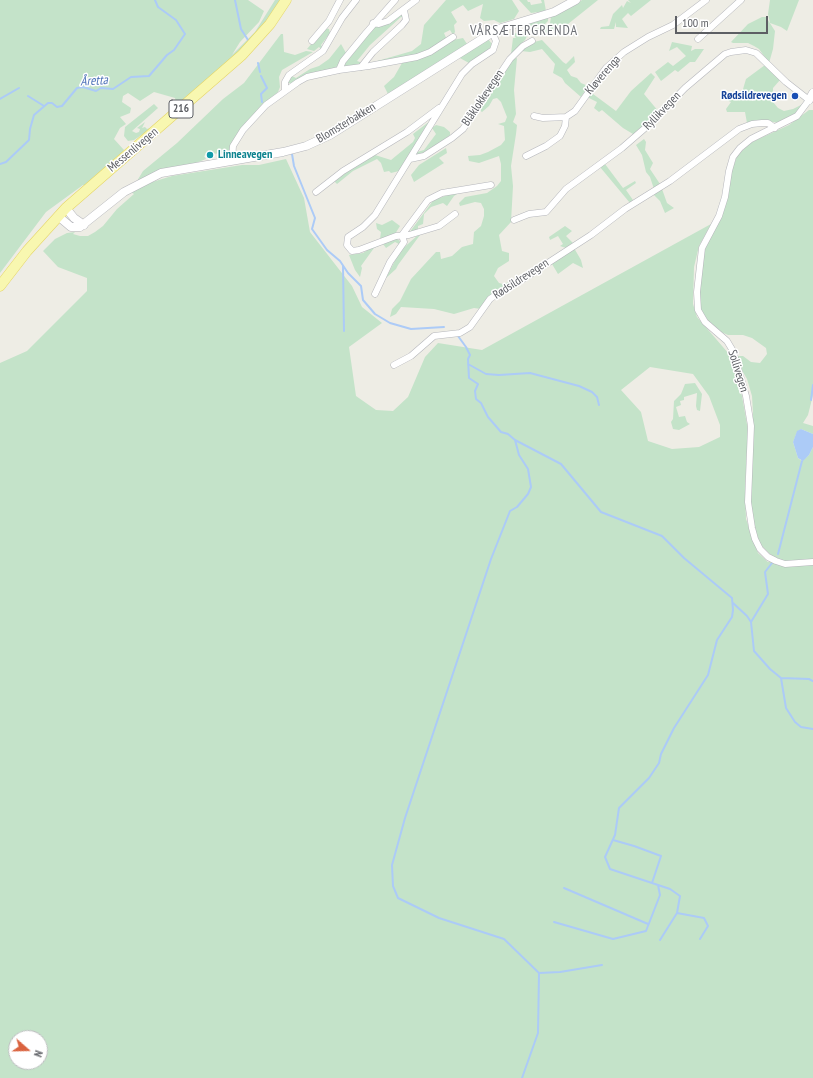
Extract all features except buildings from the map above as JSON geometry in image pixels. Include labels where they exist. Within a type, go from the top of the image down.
[{"type":"main road","name":"Messenlivegen","points":[[0,286],[27,251],[66,208],[242,55],[270,24],[286,0]]},
{"type":"street","points":[[312,41],[329,21],[340,0]]},
{"type":"street","points":[[285,90],[285,82],[289,75],[323,52],[342,18],[356,0]]},
{"type":"street","points":[[339,70],[343,62],[373,23],[395,0]]},
{"type":"street","points":[[373,23],[383,23],[404,10],[416,0]]},
{"type":"street","name":"Blomsterbakken","points":[[84,225],[124,192],[152,176],[171,170],[290,151],[317,141],[492,32],[507,25],[554,12],[576,0]]},
{"type":"street","name":"Kløverenga","points":[[526,156],[546,146],[560,136],[565,126],[566,117],[575,111],[606,68],[624,52],[648,37],[673,25],[706,0]]},
{"type":"street","points":[[698,39],[741,0]]},
{"type":"street","points":[[361,67],[406,20],[404,10]]},
{"type":"street","points":[[329,21],[334,34]]},
{"type":"street","name":"Blåklokkevegen","points":[[455,214],[439,226],[378,242],[356,251],[349,249],[347,245],[348,237],[363,227],[376,215],[466,69],[493,50],[496,41],[492,32]]},
{"type":"street","points":[[232,160],[233,146],[240,135],[266,105],[285,90],[307,78],[339,70],[417,57],[430,52],[453,37]]},
{"type":"street","name":"Blåklokkevegen","points":[[410,159],[424,156],[463,129],[510,59],[523,46],[532,41]]},
{"type":"street","name":"Ryllikvegen","points":[[514,220],[529,214],[546,212],[566,189],[622,148],[652,122],[685,88],[725,54],[746,50],[756,53],[786,82],[811,97]]},
{"type":"street","points":[[775,128],[797,116],[811,97]]},
{"type":"street","name":"Blåklokkevegen","points":[[316,192],[343,171],[406,132],[442,106]]},
{"type":"street","points":[[534,116],[543,118],[566,117]]},
{"type":"street","name":"Rødsildrevegen","points":[[394,365],[411,356],[434,336],[460,333],[470,327],[490,299],[591,235],[625,209],[670,180],[739,129],[752,124],[762,123],[768,123],[775,128]]},
{"type":"street","name":"Sollivegen","points":[[775,128],[750,139],[733,157],[725,197],[719,216],[702,248],[697,292],[698,310],[705,322],[727,341],[734,350],[746,396],[751,426],[748,502],[755,540],[760,549],[768,557],[776,561],[785,564],[813,562]]},
{"type":"street","points":[[375,294],[390,262],[404,242],[402,235],[428,200],[436,194],[491,185]]},
{"type":"street","points":[[66,208],[74,218],[84,225]]},
{"type":"street","points":[[58,216],[71,227],[76,228],[84,225]]},
{"type":"green space","points":[[0,0],[248,0],[264,11],[259,22],[240,42],[232,55],[255,32],[275,0],[282,0],[252,41],[177,106],[175,98],[154,92],[140,101],[128,93],[123,96],[122,102],[131,108],[130,113],[120,117],[126,124],[120,128],[114,139],[124,150],[115,161],[86,185],[83,185],[46,212],[0,273]]},
{"type":"green space","points":[[446,0],[512,0],[519,11],[514,19],[500,23],[494,20],[484,21],[480,18],[483,4],[468,11],[463,5],[451,12],[457,22],[454,25],[455,32],[453,35],[450,30],[444,33],[447,40],[424,53],[367,64],[412,51],[421,44],[424,25]]},
{"type":"green space","points":[[519,0],[527,0],[531,5],[542,3],[541,0],[544,0],[546,11],[531,13]]},
{"type":"green space","points":[[582,0],[598,0],[568,24],[559,26],[544,36],[537,34],[533,29],[548,27],[551,17],[548,18],[548,21],[544,25],[529,26],[530,23],[570,8]]},
{"type":"green space","points":[[628,0],[651,0],[631,16],[628,13],[622,19],[628,28],[616,27],[616,22],[614,29],[600,29],[601,27],[609,26],[613,14],[622,5],[623,8],[627,1],[631,3]]},
{"type":"green space","points":[[770,0],[799,0],[787,31],[770,23],[768,14]]},
{"type":"green space","points":[[403,14],[403,17],[401,17],[370,45],[357,61],[360,62],[360,64],[343,68],[345,62],[374,25]]},
{"type":"green space","points":[[762,17],[766,17],[775,31],[773,49],[769,63],[759,49],[754,46],[748,43],[731,42],[748,24]]},
{"type":"green space","points":[[325,28],[329,29],[330,33],[321,45],[323,48],[322,50],[319,47],[314,51],[307,49]]},
{"type":"green space","points":[[522,32],[527,36],[525,40],[511,54],[513,38],[516,38],[513,34]]},
{"type":"green space","points":[[281,34],[283,34],[284,52],[295,55],[306,51],[313,52],[282,70],[279,77],[280,87],[278,92],[262,106],[228,153],[208,154],[204,156],[206,159],[193,164],[162,169],[137,181],[143,171],[177,143],[223,99],[244,83]]},
{"type":"green space","points":[[463,38],[467,44],[388,94],[384,86],[394,77],[402,63],[416,59],[453,40]]},
{"type":"green space","points":[[488,39],[492,44],[489,51],[469,63],[458,57]]},
{"type":"green space","points":[[542,40],[566,64],[574,56],[575,62],[567,70],[571,76],[577,78],[581,83],[588,86],[581,97],[565,83],[562,78],[553,73],[555,64],[542,49],[530,52],[521,51],[534,42]]},
{"type":"green space","points":[[672,42],[692,46],[691,51],[695,49],[704,49],[695,62],[690,62],[678,72],[675,70],[661,81],[655,72],[668,62],[673,66],[686,56],[677,47],[669,51]]},
{"type":"green space","points":[[341,44],[346,53],[336,68],[288,83],[292,76],[296,78],[329,59]]},
{"type":"green space","points":[[517,58],[514,90],[516,114],[513,122],[517,125],[511,166],[513,186],[511,222],[499,235],[502,251],[509,253],[509,261],[498,268],[494,276],[499,283],[503,284],[509,282],[509,285],[497,290],[481,309],[474,308],[454,314],[434,309],[401,307],[396,314],[390,317],[392,309],[400,301],[411,279],[436,252],[440,252],[441,259],[452,256],[462,247],[473,244],[474,232],[481,226],[484,216],[484,209],[481,203],[475,202],[460,206],[459,203],[465,197],[487,193],[497,186],[501,181],[501,164],[499,156],[479,163],[469,161],[468,156],[480,155],[488,152],[501,145],[505,140],[504,126],[498,124],[505,122],[507,117],[501,102],[497,98],[493,99],[489,106],[482,112],[479,110],[513,59]]},
{"type":"green space","points":[[765,65],[780,80],[773,88],[773,102],[778,108],[784,111],[793,109],[803,104],[797,114],[781,123],[757,120],[747,123],[745,112],[727,112],[726,109],[731,102],[724,99],[724,95],[736,98],[741,96],[746,79]]},
{"type":"green space","points":[[651,73],[655,77],[644,94],[659,112],[637,134],[633,134],[623,128],[602,110],[599,112],[594,108],[597,102],[587,97],[589,91],[616,111],[631,91]]},
{"type":"green space","points":[[154,104],[158,108],[132,131],[136,133],[139,132],[140,129],[137,128],[145,122],[142,128],[150,128],[150,132],[146,132],[134,140],[128,141],[124,136],[125,127]]},
{"type":"green space","points":[[809,110],[813,110],[813,395],[808,415],[803,423],[813,426],[813,434],[801,429],[797,432],[793,442],[798,458],[802,461],[809,455],[813,447],[813,1078],[0,1078],[0,363],[27,351],[87,291],[87,278],[58,267],[43,251],[55,239],[67,233],[75,232],[73,234],[88,236],[95,232],[103,226],[117,209],[134,194],[131,192],[149,183],[172,176],[242,165],[259,165],[286,159],[304,198],[310,232],[352,286],[362,307],[382,323],[349,347],[356,396],[376,410],[393,411],[408,397],[425,357],[438,343],[482,350],[711,224],[699,246],[694,267],[693,304],[697,317],[729,354],[742,396],[748,430],[745,489],[746,519],[758,553],[768,562],[776,560],[758,542],[751,511],[750,464],[753,413],[752,396],[747,379],[740,367],[737,356],[743,356],[751,362],[760,363],[767,354],[766,348],[752,338],[743,335],[728,335],[721,332],[708,321],[700,308],[699,296],[702,258],[737,156],[750,143],[789,125]],"holes":[[[650,367],[693,374],[709,396],[720,425],[720,437],[699,447],[672,449],[648,441],[641,412],[621,390]]]},
{"type":"green space","points":[[430,121],[399,171],[391,173],[389,171],[384,172],[381,163],[377,159],[353,171],[337,184],[333,180],[375,155],[391,160],[413,142],[415,138],[413,134]]},
{"type":"green space","points":[[436,125],[444,127],[450,132],[450,135],[426,153],[416,155],[417,152],[424,150],[436,134],[432,128]]},
{"type":"green space","points":[[644,139],[646,142],[645,150],[653,163],[650,169],[660,184],[654,189],[650,177],[646,172],[642,155],[636,145]]},
{"type":"green space","points":[[446,148],[447,153],[439,158],[444,163],[414,182],[411,175],[419,165]]},
{"type":"green space","points":[[605,164],[623,188],[635,181],[636,183],[626,190],[633,200],[630,203],[600,167]]},
{"type":"green space","points":[[662,189],[667,203],[674,208],[665,213],[660,201],[653,194]]},
{"type":"green space","points":[[460,192],[454,196],[447,206],[443,203],[431,207],[424,214],[423,224],[418,226],[418,229],[409,233],[435,198]]},
{"type":"green space","points":[[392,220],[400,226],[395,234],[380,239],[381,232],[377,229],[376,223],[382,225]]},
{"type":"green space","points":[[565,226],[572,231],[566,236],[573,243],[566,248],[560,246],[563,244],[558,236],[550,240],[549,237]]},
{"type":"green space","points":[[418,235],[420,235],[396,269],[386,278],[400,251]]},
{"type":"green space","points":[[397,239],[400,241],[399,244],[395,242],[386,248],[383,244],[374,248],[361,266],[360,277],[355,270],[349,255],[363,253],[374,246]]},
{"type":"green space","points":[[574,248],[581,260],[583,268],[573,263],[558,274],[552,264]]},
{"type":"green space","points":[[695,383],[702,394],[700,411],[697,410],[696,406],[697,393],[684,397],[684,400],[680,401],[681,405],[676,407],[679,417],[685,416],[687,422],[690,424],[679,430],[673,429],[671,422],[673,419],[674,401],[681,394],[685,384]]},
{"type":"water","points":[[801,429],[813,434],[813,447],[809,455],[803,461],[798,458],[793,442],[797,431]]},
{"type":"waterway","name":"Åretta","points":[[0,164],[6,162],[29,140],[34,115],[48,103],[52,103],[57,107],[62,106],[77,88],[83,87],[96,91],[101,88],[113,89],[131,77],[149,76],[167,55],[174,50],[185,34],[176,20],[158,7],[155,0]]},
{"type":"waterway","points":[[235,0],[241,29],[248,40]]},
{"type":"waterway","points":[[258,63],[260,72]]},
{"type":"waterway","points":[[261,76],[267,88],[261,94],[262,102]]},
{"type":"waterway","points":[[0,99],[19,88]]},
{"type":"waterway","points":[[28,96],[44,106]]},
{"type":"waterway","points":[[292,154],[294,166],[315,218],[312,229],[327,250],[340,261],[348,273],[361,286],[363,300],[375,314],[390,323],[411,329],[444,327]]},
{"type":"waterway","points":[[343,266],[344,331]]},
{"type":"waterway","points":[[458,336],[470,355],[468,359],[469,378],[478,384],[475,391],[476,399],[481,403],[488,417],[501,432],[508,434],[515,440],[519,455],[528,469],[531,487],[528,494],[517,507],[510,511],[491,559],[405,818],[392,865],[393,886],[398,898],[439,918],[504,939],[539,973],[538,1033],[522,1078]]},
{"type":"waterway","points":[[468,364],[486,374],[499,375],[530,373],[579,386],[592,392],[597,397],[599,405]]},
{"type":"waterway","points":[[811,400],[813,385]]},
{"type":"waterway","points":[[515,440],[561,464],[601,512],[662,536],[684,558],[732,598],[733,610],[732,617],[717,640],[708,675],[674,728],[661,754],[659,763],[649,778],[619,808],[615,835],[605,857],[610,869],[658,885],[660,895],[646,931],[613,939],[554,922]]},
{"type":"waterway","points":[[778,554],[802,461]]},
{"type":"waterway","points":[[751,622],[768,594],[765,572],[772,563]]},
{"type":"waterway","points":[[733,603],[747,616],[751,622],[754,651],[770,669],[781,678],[786,708],[795,722],[801,727],[813,729]]},
{"type":"waterway","points":[[781,678],[809,679],[813,681]]},
{"type":"waterway","points":[[613,840],[661,856],[652,883]]},
{"type":"waterway","points":[[658,885],[670,889],[680,896],[677,913],[660,940]]},
{"type":"waterway","points":[[564,888],[648,924]]},
{"type":"waterway","points":[[677,913],[704,918],[708,926],[700,939]]},
{"type":"waterway","points":[[539,973],[560,972],[602,965]]},
{"type":"place","name":"Rødsildrevegen","points":[[795,96]]},
{"type":"place","name":"Linneavegen","points":[[210,155]]},
{"type":"district","name":"VÅRSÆTERGRENDA","points":[[524,31]]}]
